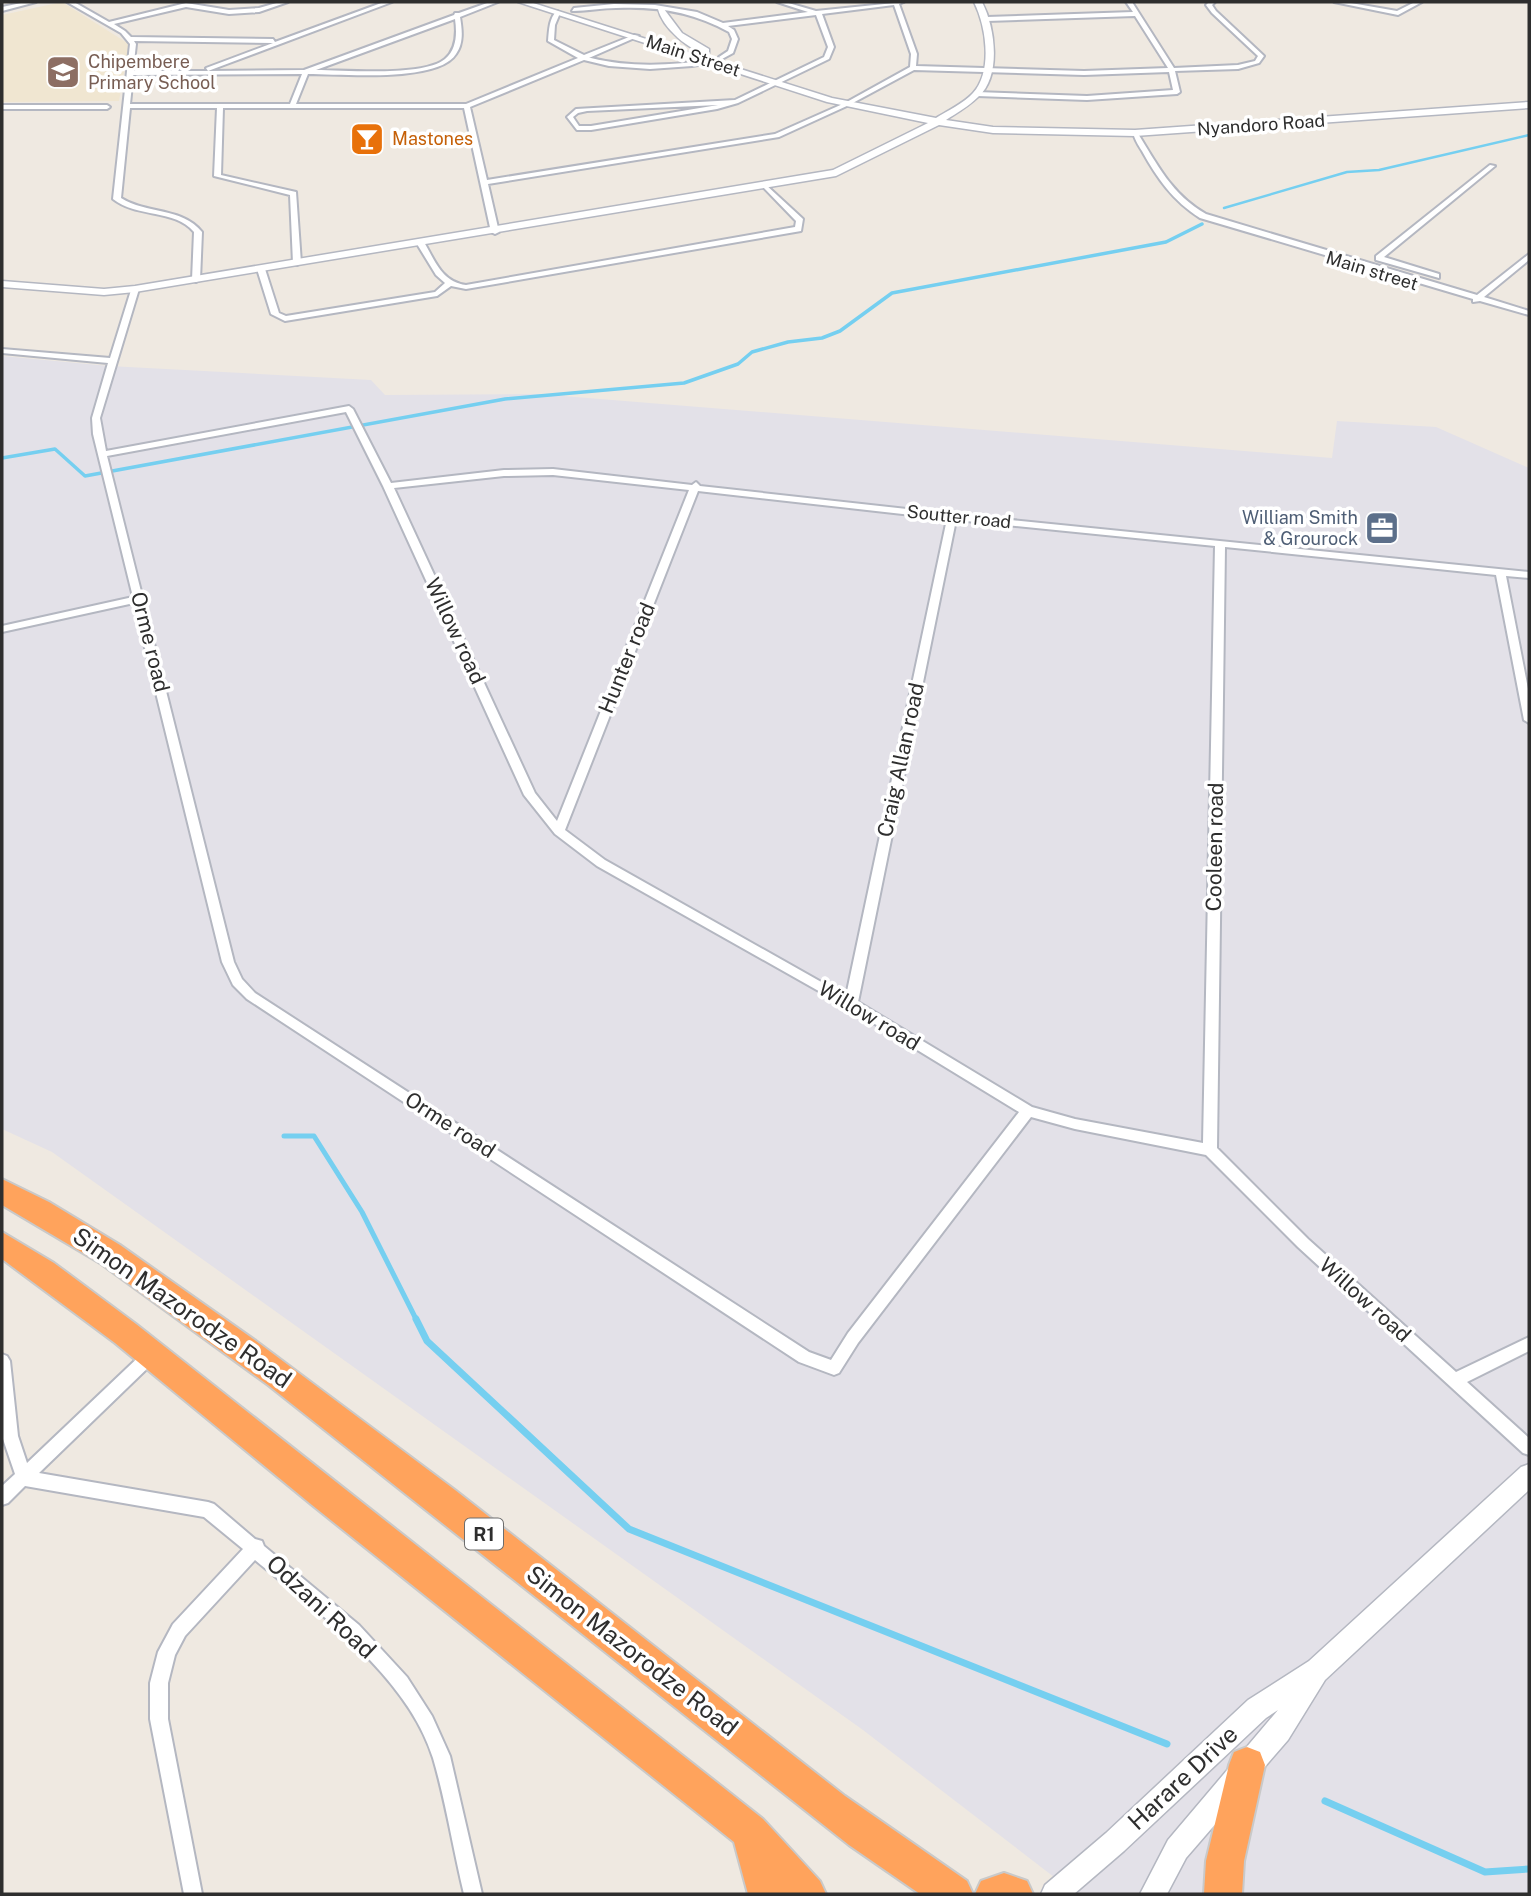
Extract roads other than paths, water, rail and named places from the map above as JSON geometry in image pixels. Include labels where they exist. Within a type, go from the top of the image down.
[{"type":"highway","name":"Simon Mazorodze Road","points":[[2,1191],[93,1242],[178,1300],[356,1432],[824,1803],[917,1871],[954,1894]]},
{"type":"highway","points":[[2,1244],[45,1272],[151,1355],[750,1832],[807,1894]]},
{"type":"highway","points":[[1223,1894],[1226,1861],[1247,1765]]},
{"type":"highway","points":[[750,1832],[767,1894]]},
{"type":"highway","points":[[994,1894],[1014,1894]]},
{"type":"street","points":[[2,9],[33,2]]},
{"type":"street","points":[[70,2],[131,40],[280,41]]},
{"type":"street","points":[[108,24],[186,3],[229,12],[259,10],[285,2]]},
{"type":"street","points":[[202,72],[389,2]]},
{"type":"street","points":[[292,106],[306,72],[495,2]]},
{"type":"street","name":"Main Street","points":[[522,2],[785,78],[849,103]]},
{"type":"street","name":"Main Street","points":[[546,2],[706,51],[717,59],[775,83],[865,107],[993,130]]},
{"type":"street","points":[[780,2],[819,14]]},
{"type":"street","points":[[2,284],[95,291],[135,289],[495,232],[765,186],[848,169],[937,122],[977,94],[989,71],[987,19],[978,2]]},
{"type":"street","points":[[977,94],[1056,98],[1168,95],[1178,90],[1171,68],[1129,2]]},
{"type":"street","points":[[485,182],[769,137],[849,103],[914,68],[1084,73],[1238,67],[1261,59],[1261,56],[1210,8],[1212,2]]},
{"type":"street","points":[[1337,2],[1398,13],[1419,2]]},
{"type":"street","points":[[724,26],[898,3],[914,54],[914,68]]},
{"type":"street","points":[[557,13],[552,25],[551,41],[587,58],[644,68],[717,59],[732,51],[735,39],[732,31],[724,26],[661,6],[621,4],[574,10]]},
{"type":"street","points":[[657,24],[661,6]]},
{"type":"street","points":[[661,6],[679,35],[706,51]]},
{"type":"street","points":[[132,73],[414,71],[446,64],[455,55],[457,14]]},
{"type":"street","points":[[736,102],[594,108],[576,111],[570,117],[577,128],[591,128],[736,102],[827,58],[831,47],[819,14]]},
{"type":"street","points":[[987,19],[1138,14]]},
{"type":"street","points":[[128,106],[467,106],[645,32]]},
{"type":"street","points":[[131,40],[132,73],[117,199],[132,209],[182,219],[195,227],[198,232],[196,280]]},
{"type":"street","name":"Nyandoro Road","points":[[993,130],[1135,133],[1529,105]]},
{"type":"street","points":[[467,106],[495,232]]},
{"type":"street","points":[[2,107],[107,107]]},
{"type":"street","points":[[220,107],[217,176],[293,194],[297,263]]},
{"type":"street","name":"Main street","points":[[1135,133],[1165,184],[1190,209],[1230,227],[1529,313]]},
{"type":"street","points":[[1492,166],[1379,258],[1480,298],[1529,256]]},
{"type":"street","points":[[261,269],[275,314],[285,319],[437,294],[449,285],[476,286],[799,229],[800,221],[765,186]]},
{"type":"street","points":[[421,244],[449,285]]},
{"type":"street","points":[[135,289],[96,418],[97,435],[104,459],[349,408],[360,433]]},
{"type":"street","name":"Main street","points":[[1480,298],[1529,320]]},
{"type":"street","points":[[2,351],[112,361]]},
{"type":"street","name":"Willow road","points":[[360,433],[388,486],[530,794],[559,831],[601,863],[851,1004],[1028,1111],[1076,1124],[1210,1150],[1303,1243],[1529,1448]]},
{"type":"street","name":"Orme road","points":[[104,459],[228,962],[237,982],[275,1013],[804,1357],[834,1368],[853,1338],[1028,1111]]},
{"type":"street","name":"Soutter road","points":[[388,486],[530,471],[696,485],[952,517],[1529,575]]},
{"type":"street","name":"Hunter road","points":[[559,831],[696,485]]},
{"type":"street","name":"Craig Allan road","points":[[851,1004],[952,517]]},
{"type":"street","name":"Cooleen road","points":[[1210,1150],[1220,544]]},
{"type":"street","points":[[1500,571],[1529,720]]},
{"type":"street","points":[[2,629],[139,599]]},
{"type":"street","points":[[1454,1381],[1529,1345]]},
{"type":"street","points":[[2,1497],[151,1355]]},
{"type":"street","points":[[2,1361],[10,1436],[24,1478]]},
{"type":"street","name":"Harare Drive","points":[[1054,1894],[1115,1842],[1257,1709],[1318,1670],[1529,1475]]},
{"type":"street","name":"Odzani Road","points":[[24,1478],[208,1510],[256,1547],[353,1631],[401,1683],[441,1756],[473,1894]]},
{"type":"street","points":[[193,1894],[159,1719],[159,1682],[167,1652],[179,1630],[256,1547]]},
{"type":"street","name":"Harare Drive","points":[[1153,1894],[1177,1849],[1279,1731],[1318,1670]]},
{"type":"waterway","points":[[1224,208],[1347,172],[1379,170],[1529,135]]},
{"type":"waterway","points":[[2,458],[55,449],[85,476],[505,399],[684,383],[738,364],[752,352],[788,342],[822,338],[840,331],[892,293],[1166,242],[1202,224]]},
{"type":"waterway","points":[[284,1136],[314,1136],[362,1212],[417,1321]]},
{"type":"waterway","points":[[417,1321],[427,1341],[629,1529],[1167,1744]]},
{"type":"waterway","points":[[1325,1801],[1485,1872],[1529,1869]]},
{"type":"place","name":"Chipembere Primary School","points":[[63,72]]},
{"type":"place","name":"Mastones","points":[[367,139]]},
{"type":"place","name":"William Smith & Grourock","points":[[1382,528]]}]
